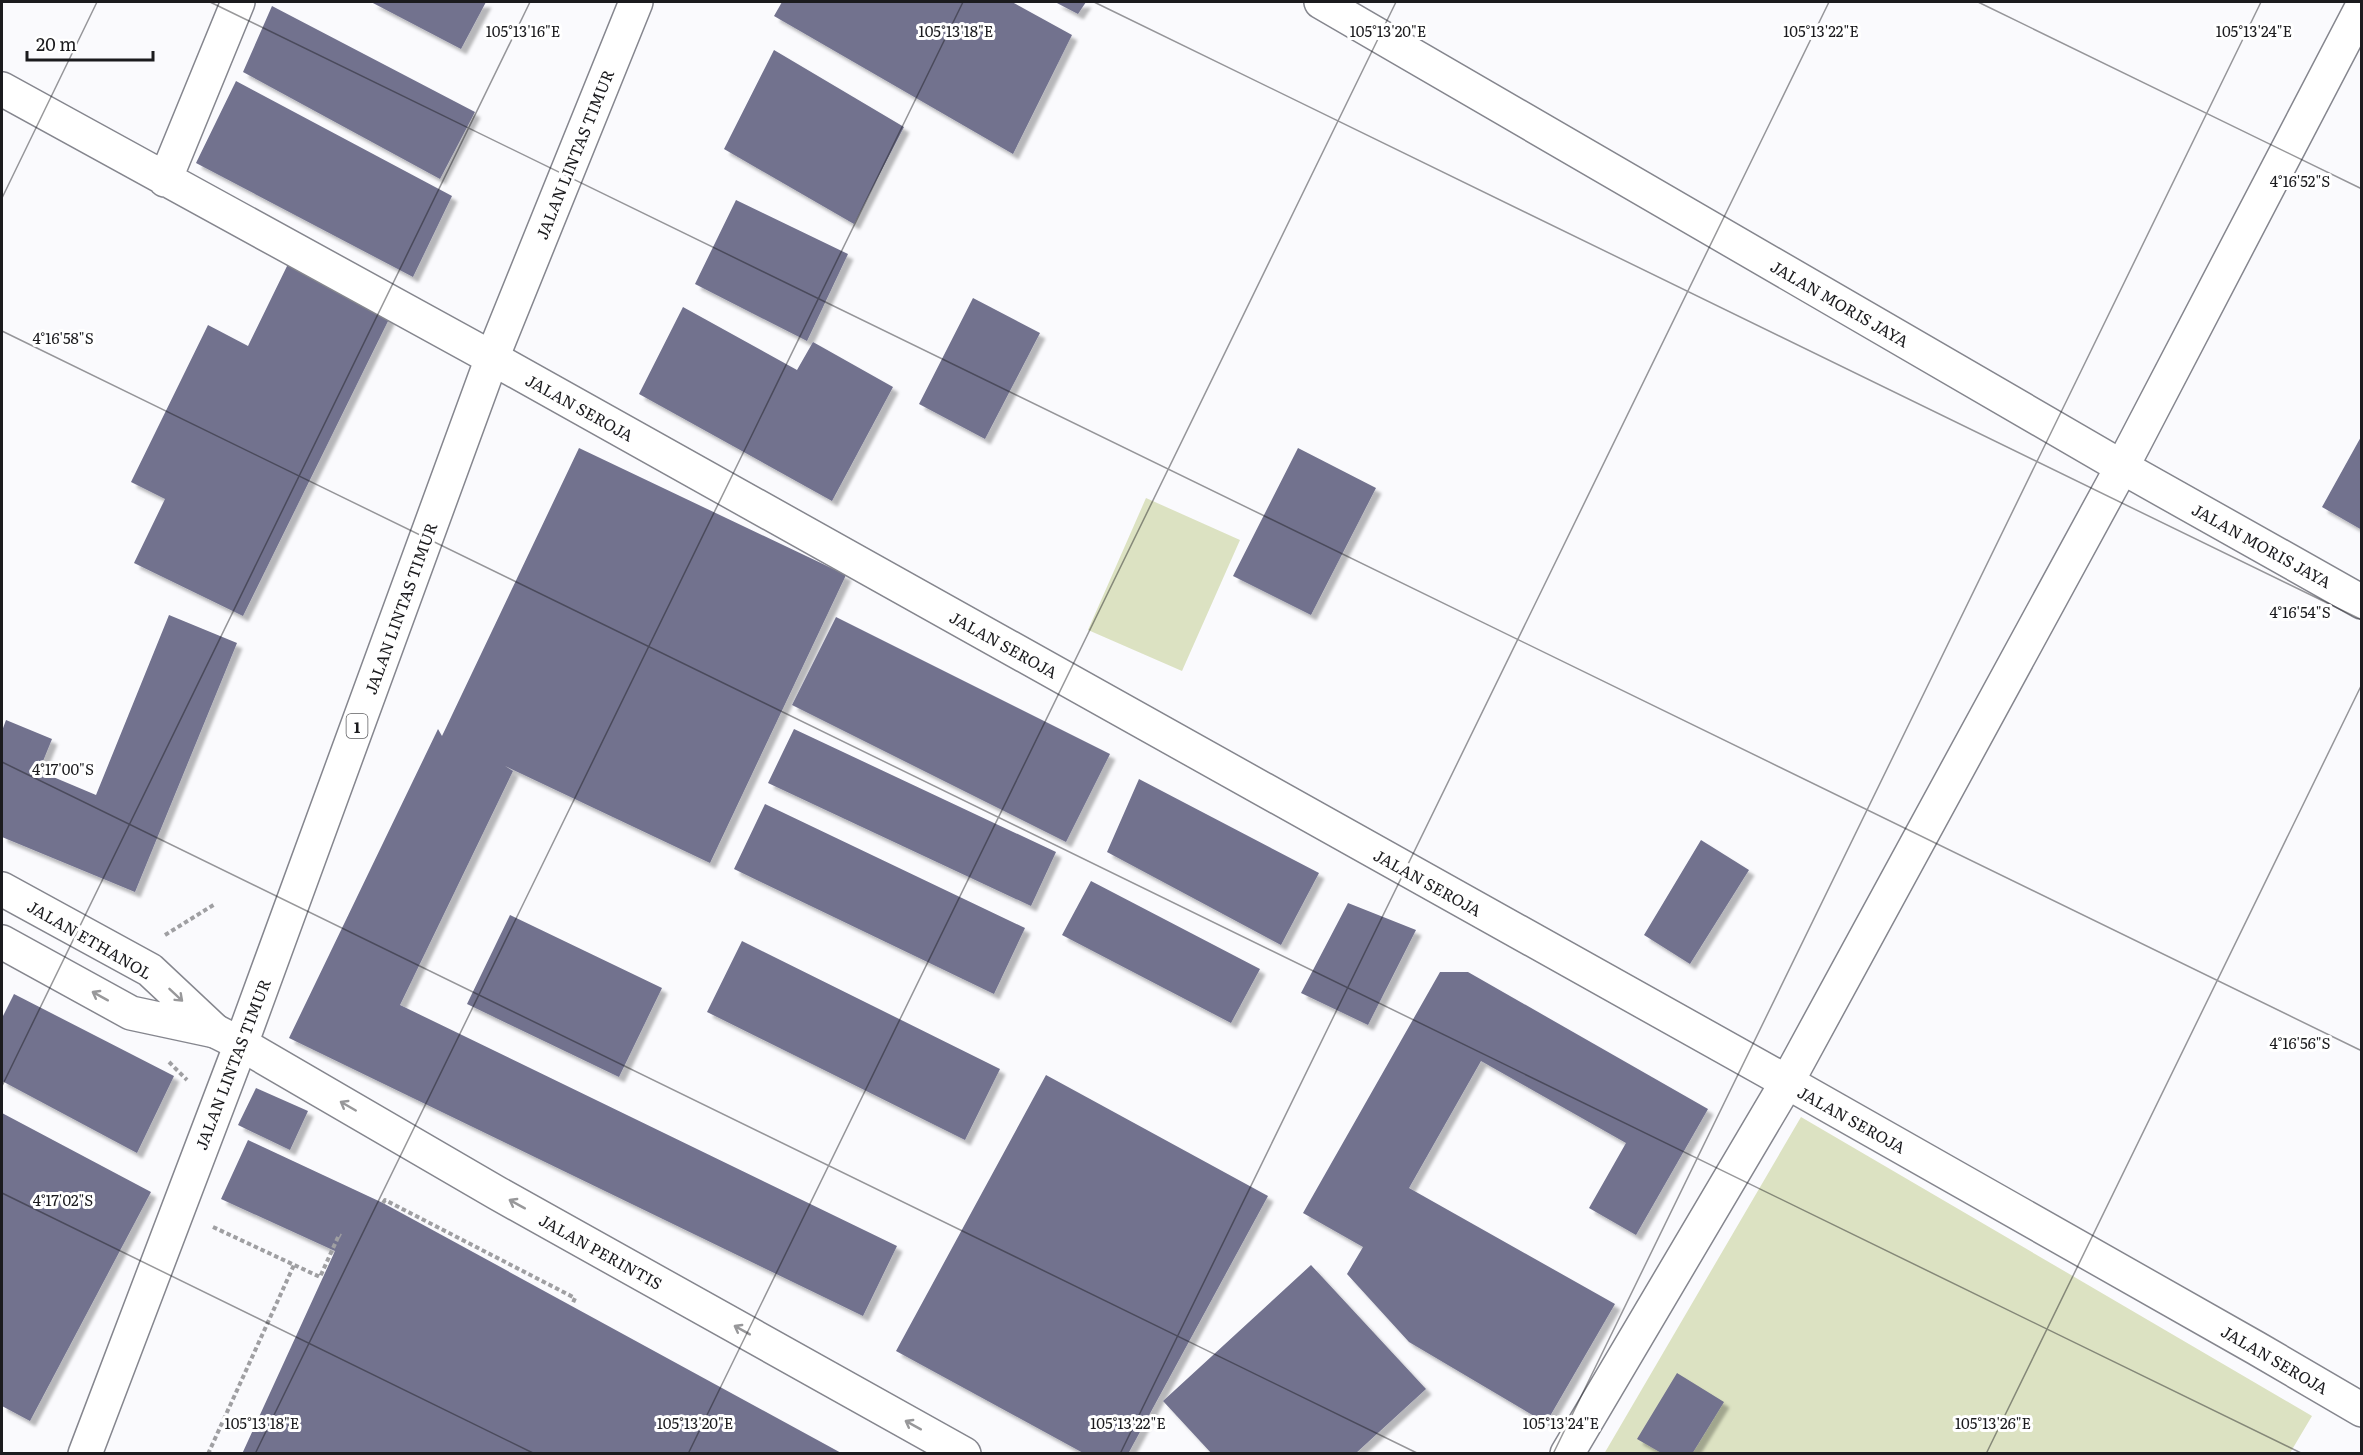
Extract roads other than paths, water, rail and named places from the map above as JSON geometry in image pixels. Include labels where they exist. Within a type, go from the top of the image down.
[{"type":"main road","points":[[165,180],[238,2]]},
{"type":"main road","name":"JALAN LINTAS TIMUR","points":[[85,1454],[177,1210],[228,1038],[492,358],[636,2]]},
{"type":"main road","name":"JALAN MORIS JAYA","points":[[1321,2],[2122,467],[2361,602]]},
{"type":"main road","points":[[1567,1454],[1787,1082],[2122,467],[2361,7]]},
{"type":"main road","name":"JALAN SEROJA","points":[[2,89],[492,358],[1787,1082],[2361,1410]]},
{"type":"main road","name":"JALAN ETHANOL","points":[[2,889],[150,970],[228,1038]]},
{"type":"main road","points":[[2,942],[131,1014],[228,1038]]},
{"type":"main road","name":"JALAN PERINTIS","points":[[228,1038],[497,1193],[964,1454]]}]
